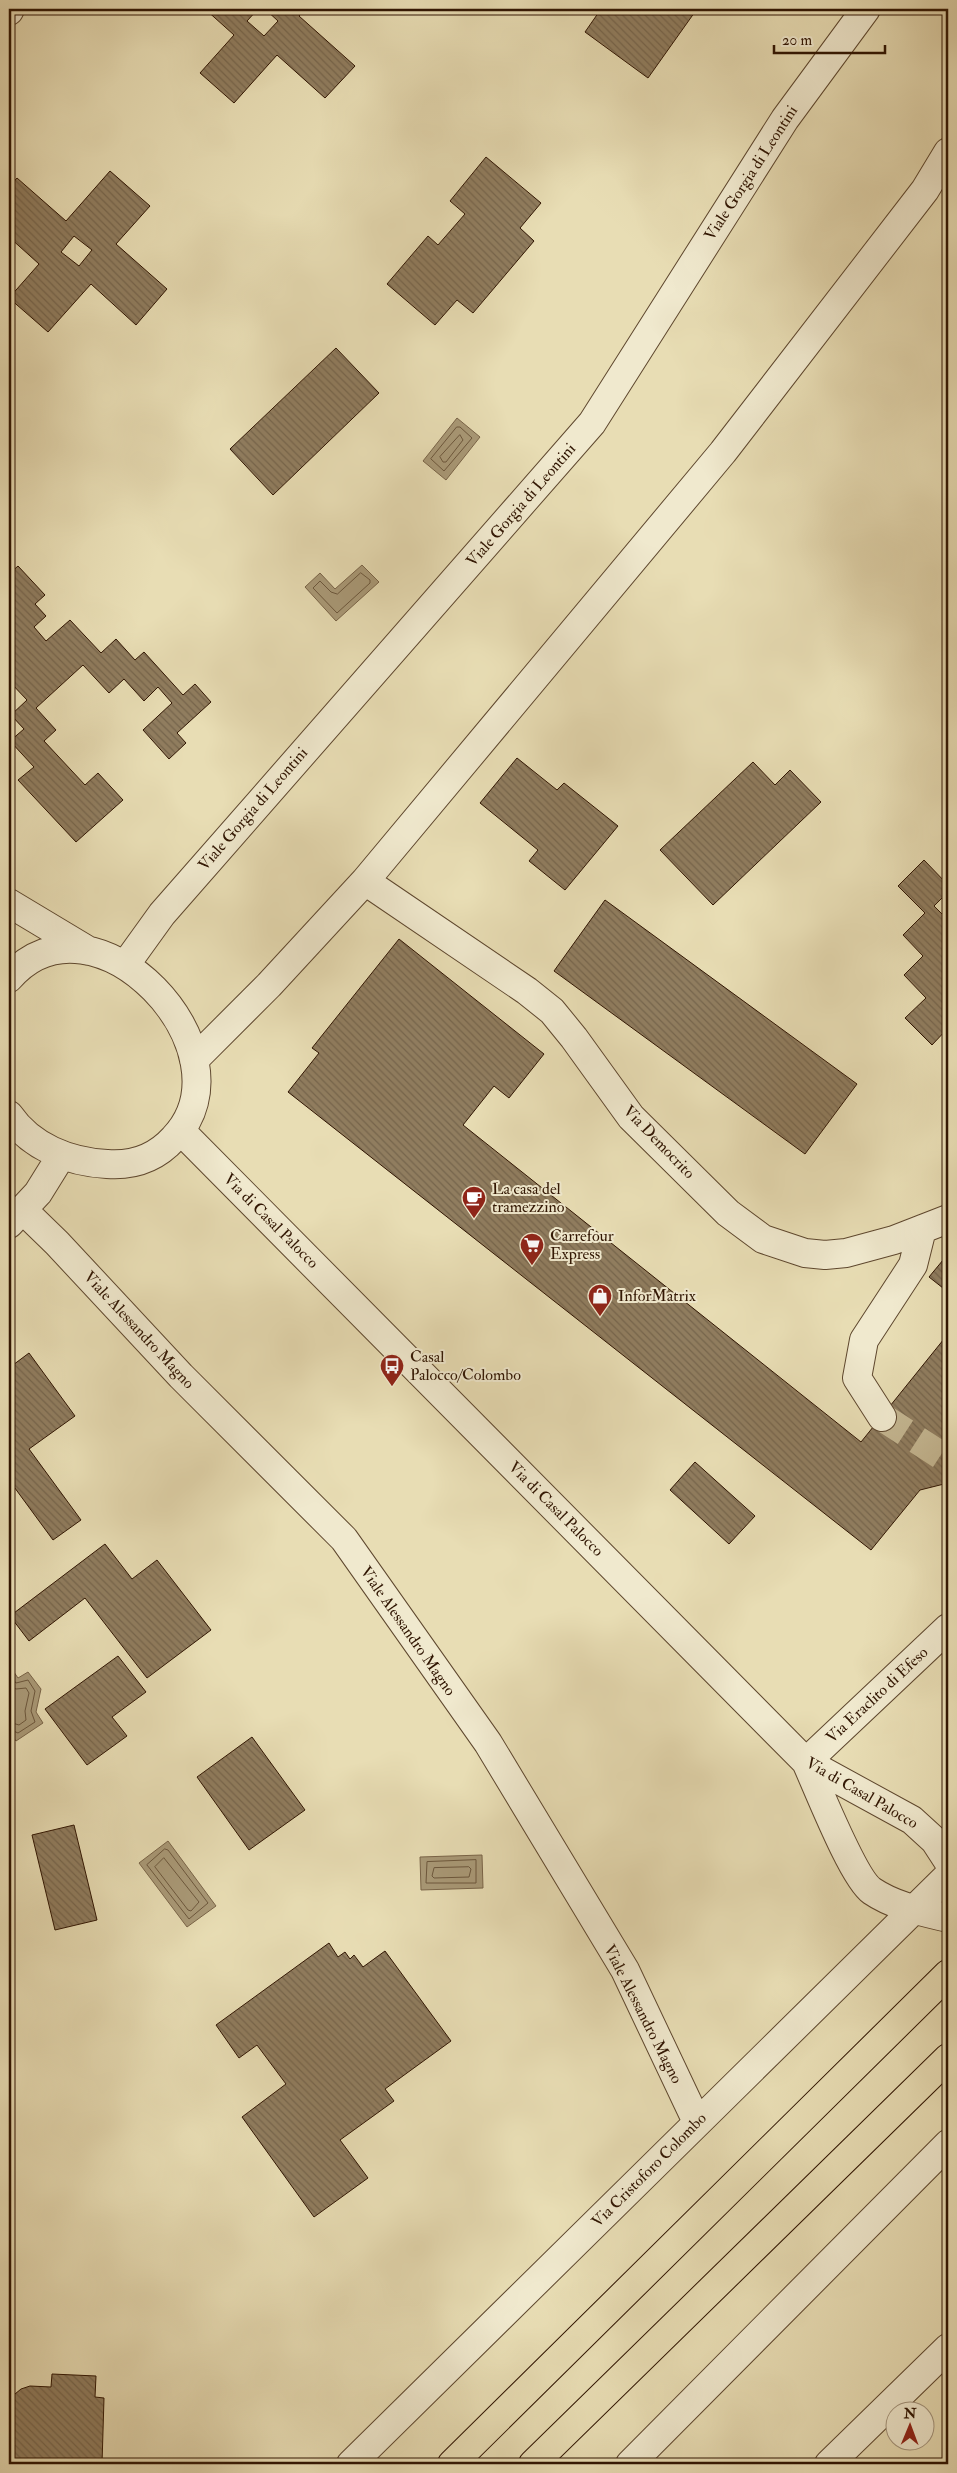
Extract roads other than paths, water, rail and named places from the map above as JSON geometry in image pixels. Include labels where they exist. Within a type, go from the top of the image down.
[{"type":"main road","points":[[452,2464],[948,1974]]},
{"type":"main road","points":[[533,2464],[948,2058]]},
{"type":"street","name":"Viale Gorgia di Leontini","points":[[126,964],[162,914],[592,423],[785,119],[866,9]]},
{"type":"street","points":[[194,1060],[269,984],[365,881],[723,452],[925,190],[948,152]]},
{"type":"street","name":"Via Democrito","points":[[365,881],[527,991],[552,1011],[574,1038],[631,1117],[728,1213],[763,1239],[805,1253],[825,1255],[846,1253],[894,1240],[948,1219]]},
{"type":"street","points":[[9,903],[89,951],[126,964],[149,983],[167,1003],[182,1028],[194,1060],[196,1094],[191,1113],[181,1131],[160,1152],[135,1163],[102,1164],[61,1156],[34,1141],[9,1115]]},
{"type":"street","points":[[9,978],[24,964],[44,954],[64,950],[89,951]]},
{"type":"street","name":"Via di Casal Palocco","points":[[181,1131],[806,1762],[912,1820],[935,1841],[948,1861]]},
{"type":"street","name":"Viale Alessandro Magno","points":[[61,1156],[38,1193],[16,1217],[57,1243],[181,1376],[344,1539],[488,1743],[625,1970],[697,2122]]},
{"type":"street","points":[[882,1418],[857,1378],[864,1340],[913,1265],[922,1229]]},
{"type":"street","name":"Via Eraclito di Efeso","points":[[806,1762],[948,1628]]},
{"type":"street","points":[[806,1762],[862,1881],[878,1894],[913,1909],[948,1918]]},
{"type":"street","name":"Via Cristoforo Colombo","points":[[351,2464],[948,1876]]},
{"type":"street","points":[[630,2464],[948,2144]]},
{"type":"street","points":[[829,2464],[948,2348]]},
{"type":"water","points":[[457,418],[480,437],[446,480],[423,461]]},
{"type":"water","points":[[362,565],[379,582],[336,621],[305,587],[320,573],[335,589]]},
{"type":"water","points":[[9,1665],[18,1678],[28,1672],[41,1689],[36,1712],[43,1723],[16,1741],[9,1731]]},
{"type":"water","points":[[168,1841],[216,1906],[187,1927],[139,1863]]},
{"type":"water","points":[[482,1855],[483,1888],[421,1890],[420,1857]]},
{"type":"tunnel","points":[[882,1417],[948,1460]]},
{"type":"place","name":"La casa del tramezzino","points":[[474,1219]]},
{"type":"place","name":"Carrefour Express","points":[[532,1266]]},
{"type":"place","name":"InforMatrix","points":[[600,1317]]},
{"type":"place","name":"Casal Palocco/Colombo","points":[[392,1387]]}]
